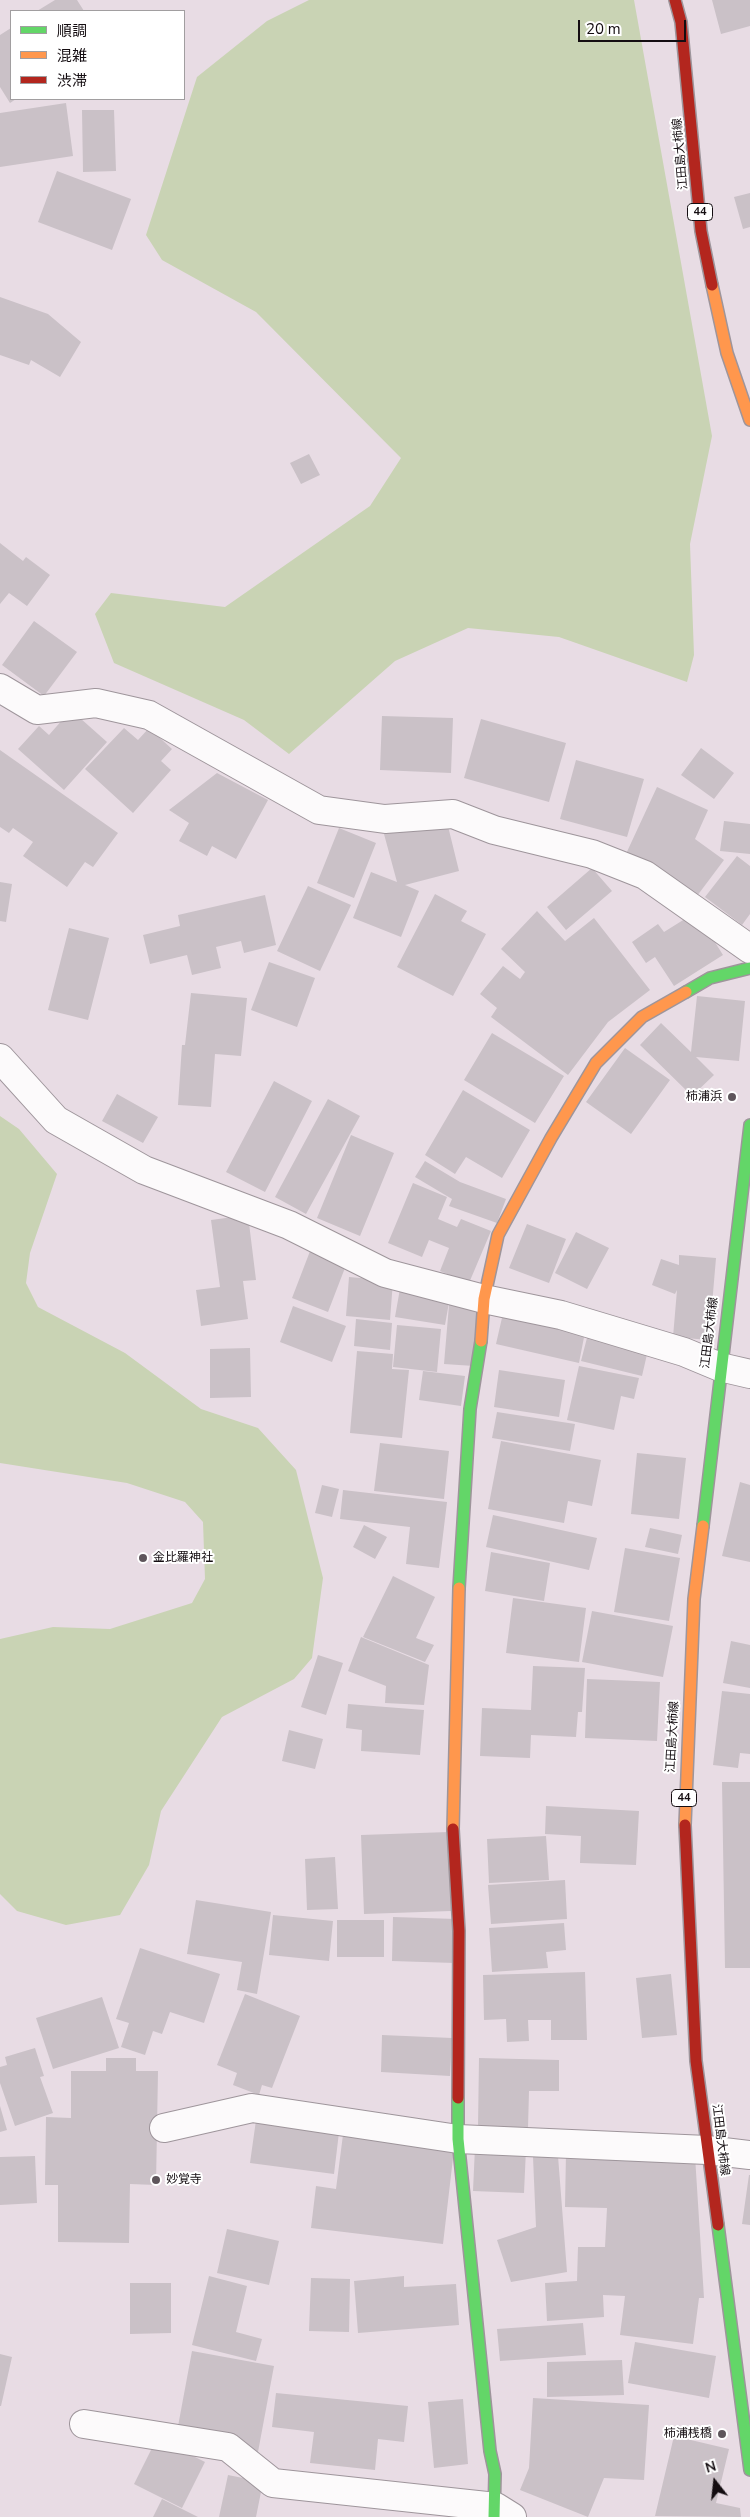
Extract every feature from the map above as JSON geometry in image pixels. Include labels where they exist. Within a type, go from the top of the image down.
[{"type":"main road","name":"江田島大柿線","points":[[675,0],[681,22],[701,231],[728,353],[750,420]]},
{"type":"main road","points":[[501,2514],[490,2451],[458,2139],[460,1931],[453,1825],[459,1590],[470,1409],[482,1332],[484,1299],[498,1235],[550,1138],[596,1063],[642,1017],[710,978],[750,968]]},
{"type":"main road","name":"江田島大柿線","points":[[750,1125],[694,1599],[684,1806],[696,2061],[750,2470]]},
{"type":"street","points":[[0,688],[37,710],[96,703],[149,715],[319,810],[385,819],[453,814],[494,830],[592,854],[646,875],[750,948]]},
{"type":"street","points":[[0,1058],[56,1120],[144,1170],[289,1225],[385,1274],[484,1299],[561,1315],[684,1352],[720,1368],[750,1374]]},
{"type":"street","points":[[164,2128],[252,2108],[458,2139],[707,2150],[750,2155]]},
{"type":"street","points":[[84,2424],[228,2447],[273,2483],[501,2514]]},
{"type":"green space","points":[[309,0],[634,0],[712,436],[690,544],[694,655],[687,682],[559,637],[468,628],[395,661],[289,754],[244,720],[114,663],[95,614],[111,593],[225,607],[370,506],[401,458],[256,312],[162,260],[146,235],[197,77],[267,21]]},
{"type":"green space","points":[[0,1116],[19,1129],[57,1174],[30,1253],[26,1283],[38,1307],[125,1353],[201,1409],[258,1428],[296,1470],[323,1578],[312,1658],[294,1679],[222,1717],[161,1811],[149,1865],[120,1915],[66,1925],[17,1911],[0,1894],[0,1639],[53,1627],[110,1629],[192,1603],[205,1579],[203,1522],[185,1502],[127,1483],[0,1463]]},
{"type":"building","points":[[55,0],[77,0],[83,10],[39,10]]},
{"type":"building","points":[[712,0],[750,0],[750,26],[721,34]]},
{"type":"building","points":[[10,29],[10,100],[14,100],[10,103],[0,87],[0,35]]},
{"type":"building","points":[[66,103],[73,156],[0,167],[0,113]]},
{"type":"building","points":[[82,110],[114,110],[116,171],[83,172]]},
{"type":"building","points":[[57,171],[131,199],[112,250],[38,222]]},
{"type":"building","points":[[750,193],[750,227],[743,229],[734,197]]},
{"type":"building","points":[[0,297],[48,314],[81,342],[60,377],[31,360],[29,365],[0,355]]},
{"type":"building","points":[[309,454],[320,475],[301,484],[290,463]]},
{"type":"building","points":[[0,543],[23,561],[26,557],[50,575],[27,606],[9,593],[0,604]]},
{"type":"building","points":[[34,621],[77,652],[44,696],[2,665]]},
{"type":"building","points":[[71,710],[107,742],[64,790],[18,749],[39,726],[49,735]]},
{"type":"building","points":[[382,716],[453,718],[451,773],[380,770]]},
{"type":"building","points":[[481,719],[566,743],[549,802],[464,778]]},
{"type":"building","points":[[124,728],[138,740],[149,728],[172,749],[161,761],[171,770],[133,813],[85,769]]},
{"type":"building","points":[[701,748],[734,773],[714,799],[681,775]]},
{"type":"building","points":[[0,750],[118,833],[93,867],[85,862],[67,887],[23,856],[33,842],[13,828],[9,833],[0,827]]},
{"type":"building","points":[[576,760],[644,779],[627,837],[560,819]]},
{"type":"building","points":[[217,773],[268,800],[236,859],[212,846],[207,856],[179,841],[189,823],[169,810]]},
{"type":"building","points":[[657,787],[708,810],[695,839],[724,860],[697,896],[625,856]]},
{"type":"building","points":[[446,818],[459,871],[405,885],[419,891],[401,937],[353,918],[371,872],[397,882],[384,834]]},
{"type":"building","points":[[724,821],[750,824],[750,854],[720,851]]},
{"type":"building","points":[[339,828],[376,843],[354,898],[317,883]]},
{"type":"building","points":[[737,856],[750,866],[750,914],[742,925],[705,897]]},
{"type":"building","points":[[592,868],[612,891],[566,930],[547,907]]},
{"type":"building","points":[[0,882],[12,884],[6,922],[0,921]]},
{"type":"building","points":[[308,886],[351,905],[320,971],[277,951]]},
{"type":"building","points":[[435,894],[467,911],[461,921],[486,934],[453,996],[397,967]]},
{"type":"building","points":[[265,895],[276,945],[244,953],[241,941],[216,947],[221,968],[192,975],[187,955],[150,964],[143,935],[180,926],[178,915]]},
{"type":"building","points":[[537,911],[565,941],[594,918],[650,990],[608,1022],[568,1075],[491,1017],[497,1008],[480,994],[503,966],[520,979],[525,972],[501,949]]},
{"type":"building","points":[[696,912],[723,955],[674,986],[655,957],[646,963],[632,942],[658,924],[664,932]]},
{"type":"building","points":[[69,928],[109,938],[88,1020],[48,1010]]},
{"type":"building","points":[[269,962],[315,978],[297,1027],[251,1010]]},
{"type":"building","points":[[191,993],[247,998],[241,1056],[215,1054],[211,1107],[178,1105],[182,1045],[185,1045]]},
{"type":"building","points":[[697,996],[745,1001],[739,1061],[696,1057],[714,1075],[692,1096],[640,1045],[661,1023],[691,1052]]},
{"type":"building","points":[[492,1033],[564,1076],[535,1123],[464,1080]]},
{"type":"building","points":[[625,1048],[670,1080],[631,1134],[586,1102]]},
{"type":"building","points":[[274,1081],[312,1101],[265,1192],[226,1172]]},
{"type":"building","points":[[463,1090],[530,1130],[502,1178],[466,1157],[455,1174],[425,1155]]},
{"type":"building","points":[[117,1094],[158,1117],[143,1143],[102,1121]]},
{"type":"building","points":[[328,1099],[360,1116],[306,1214],[275,1197]]},
{"type":"building","points":[[351,1135],[394,1153],[360,1236],[317,1218]]},
{"type":"building","points":[[425,1161],[460,1182],[506,1199],[497,1223],[449,1206],[452,1199],[415,1177]]},
{"type":"building","points":[[413,1183],[447,1197],[438,1219],[457,1227],[461,1219],[491,1231],[469,1283],[440,1271],[449,1248],[429,1240],[422,1257],[388,1243]]},
{"type":"building","points":[[248,1215],[256,1280],[243,1281],[248,1319],[201,1326],[196,1290],[220,1287],[211,1220]]},
{"type":"building","points":[[527,1224],[566,1239],[549,1283],[509,1268]]},
{"type":"building","points":[[576,1232],[609,1248],[587,1289],[555,1273]]},
{"type":"building","points":[[312,1246],[348,1260],[328,1312],[292,1298]]},
{"type":"building","points":[[679,1255],[716,1258],[709,1340],[673,1337],[677,1290],[675,1294],[652,1285],[661,1259],[679,1265]]},
{"type":"building","points":[[349,1277],[393,1281],[390,1320],[346,1316]]},
{"type":"building","points":[[401,1283],[451,1291],[445,1325],[395,1317]]},
{"type":"building","points":[[449,1305],[479,1307],[474,1366],[444,1364]]},
{"type":"building","points":[[293,1306],[346,1326],[332,1362],[280,1342]]},
{"type":"building","points":[[504,1309],[586,1327],[579,1363],[496,1344]]},
{"type":"building","points":[[356,1319],[392,1323],[390,1350],[354,1346]]},
{"type":"building","points":[[397,1325],[441,1329],[437,1372],[393,1367]]},
{"type":"building","points":[[588,1334],[648,1350],[642,1376],[581,1361]]},
{"type":"building","points":[[250,1348],[251,1397],[210,1398],[210,1349]]},
{"type":"building","points":[[357,1351],[393,1354],[392,1369],[409,1370],[402,1438],[350,1433]]},
{"type":"building","points":[[579,1366],[639,1378],[634,1399],[621,1396],[614,1430],[567,1420]]},
{"type":"building","points":[[499,1370],[565,1380],[559,1417],[494,1407]]},
{"type":"building","points":[[423,1371],[465,1376],[461,1406],[419,1400]]},
{"type":"building","points":[[497,1412],[575,1424],[570,1451],[492,1438]]},
{"type":"building","points":[[501,1441],[601,1460],[592,1506],[568,1501],[564,1523],[488,1509]]},
{"type":"building","points":[[380,1443],[449,1451],[444,1499],[374,1491]]},
{"type":"building","points":[[637,1453],[686,1458],[679,1519],[631,1514]]},
{"type":"building","points":[[740,1482],[750,1485],[750,1562],[722,1556]]},
{"type":"building","points":[[322,1485],[339,1489],[332,1517],[315,1513]]},
{"type":"building","points":[[343,1490],[447,1502],[439,1568],[406,1564],[410,1527],[340,1519]]},
{"type":"building","points":[[493,1515],[597,1538],[589,1570],[486,1547]]},
{"type":"building","points":[[364,1525],[387,1537],[375,1559],[353,1547]]},
{"type":"building","points":[[650,1528],[682,1535],[678,1554],[645,1547]]},
{"type":"building","points":[[625,1548],[680,1558],[669,1621],[614,1612]]},
{"type":"building","points":[[491,1552],[550,1563],[544,1601],[485,1591]]},
{"type":"building","points":[[393,1576],[435,1597],[416,1638],[434,1645],[425,1662],[363,1637]]},
{"type":"building","points":[[513,1598],[586,1608],[579,1662],[506,1653]]},
{"type":"building","points":[[592,1611],[673,1626],[663,1677],[582,1662]]},
{"type":"building","points":[[361,1637],[429,1665],[424,1705],[385,1703],[386,1686],[348,1671]]},
{"type":"building","points":[[731,1641],[750,1645],[750,1688],[723,1683]]},
{"type":"building","points":[[318,1655],[343,1663],[326,1715],[301,1707]]},
{"type":"building","points":[[533,1666],[585,1668],[582,1712],[578,1712],[576,1737],[531,1735],[530,1758],[480,1756],[482,1708],[531,1710]]},
{"type":"building","points":[[587,1679],[660,1682],[657,1741],[585,1738]]},
{"type":"building","points":[[722,1691],[750,1694],[750,1754],[740,1753],[738,1768],[713,1765]]},
{"type":"building","points":[[348,1704],[424,1710],[420,1755],[361,1751],[362,1730],[346,1728]]},
{"type":"building","points":[[289,1730],[323,1739],[315,1769],[282,1761]]},
{"type":"building","points":[[722,1782],[750,1782],[750,1968],[725,1968]]},
{"type":"building","points":[[546,1806],[639,1811],[636,1865],[580,1863],[581,1836],[545,1834]]},
{"type":"building","points":[[449,1832],[451,1911],[364,1914],[361,1835]]},
{"type":"building","points":[[546,1836],[549,1880],[489,1883],[487,1839]]},
{"type":"building","points":[[335,1857],[338,1909],[307,1910],[305,1859]]},
{"type":"building","points":[[565,1880],[567,1919],[491,1924],[488,1885]]},
{"type":"building","points":[[196,1900],[271,1912],[257,1994],[237,1990],[242,1962],[187,1954]]},
{"type":"building","points":[[273,1915],[333,1921],[329,1961],[269,1955]]},
{"type":"building","points":[[393,1917],[456,1919],[455,1963],[392,1961]]},
{"type":"building","points":[[337,1920],[384,1920],[384,1957],[337,1957]]},
{"type":"building","points":[[564,1923],[566,1950],[546,1952],[548,1968],[492,1972],[489,1928]]},
{"type":"building","points":[[140,1948],[220,1974],[204,2023],[170,2012],[162,2034],[153,2031],[145,2055],[121,2047],[129,2023],[116,2019]]},
{"type":"building","points":[[585,1972],[587,2040],[551,2040],[551,2020],[528,2020],[529,2041],[507,2042],[506,2019],[484,2020],[483,1975]]},
{"type":"building","points":[[671,1974],[677,2035],[642,2038],[636,1978]]},
{"type":"building","points":[[245,1994],[300,2016],[272,2088],[262,2085],[259,2095],[233,2085],[237,2073],[217,2065]]},
{"type":"building","points":[[102,1997],[119,2048],[53,2069],[36,2018]]},
{"type":"building","points":[[382,2035],[452,2038],[450,2076],[381,2072]]},
{"type":"building","points":[[35,2048],[44,2076],[40,2077],[53,2113],[15,2126],[0,2083],[0,2067],[7,2065],[5,2057]]},
{"type":"building","points":[[106,2058],[136,2058],[136,2071],[158,2071],[156,2185],[130,2184],[129,2243],[58,2242],[58,2185],[45,2185],[46,2117],[71,2118],[71,2071],[106,2071]]},
{"type":"building","points":[[479,2058],[559,2060],[559,2091],[529,2091],[528,2128],[478,2127]]},
{"type":"building","points":[[0,2106],[7,2130],[0,2132]]},
{"type":"building","points":[[257,2113],[340,2124],[334,2174],[250,2163]]},
{"type":"building","points":[[344,2127],[455,2141],[443,2244],[311,2228],[316,2186],[336,2189]]},
{"type":"building","points":[[475,2147],[526,2149],[524,2193],[473,2191]]},
{"type":"building","points":[[566,2153],[695,2156],[704,2298],[699,2298],[693,2344],[620,2335],[625,2296],[603,2295],[604,2317],[547,2321],[545,2283],[577,2281],[578,2247],[605,2247],[607,2208],[565,2207]]},
{"type":"building","points":[[35,2156],[37,2203],[0,2205],[0,2157]]},
{"type":"building","points":[[558,2156],[567,2272],[511,2282],[497,2240],[536,2227],[533,2157]]},
{"type":"building","points":[[750,2175],[750,2225],[742,2224]]},
{"type":"building","points":[[227,2229],[279,2241],[269,2285],[217,2273]]},
{"type":"building","points":[[209,2276],[247,2286],[236,2332],[262,2339],[256,2361],[192,2345]]},
{"type":"building","points":[[404,2276],[404,2287],[456,2284],[459,2325],[358,2333],[354,2281]]},
{"type":"building","points":[[311,2278],[350,2279],[349,2332],[309,2331]]},
{"type":"building","points":[[130,2283],[171,2283],[171,2333],[130,2334]]},
{"type":"building","points":[[583,2323],[586,2355],[500,2361],[497,2329]]},
{"type":"building","points":[[635,2342],[716,2356],[709,2398],[628,2383]]},
{"type":"building","points":[[192,2351],[274,2366],[258,2452],[176,2437]]},
{"type":"building","points":[[0,2354],[12,2357],[1,2406],[0,2406]]},
{"type":"building","points":[[622,2360],[624,2395],[547,2397],[547,2362]]},
{"type":"building","points":[[276,2393],[408,2406],[404,2442],[378,2439],[375,2470],[310,2463],[314,2432],[272,2427]]},
{"type":"building","points":[[533,2398],[649,2405],[644,2480],[604,2478],[588,2517],[520,2490],[529,2468]]},
{"type":"building","points":[[463,2399],[468,2464],[434,2468],[428,2402]]},
{"type":"building","points":[[674,2436],[729,2449],[716,2503],[740,2508],[741,2517],[655,2516]]},
{"type":"building","points":[[157,2438],[205,2462],[182,2508],[134,2484]]},
{"type":"building","points":[[228,2475],[263,2482],[256,2517],[219,2517]]},
{"type":"building","points":[[162,2499],[198,2517],[153,2517]]},
{"type":"traffic: fast","points":[[686,992],[710,978],[750,968]]},
{"type":"traffic: fast","points":[[703,1526],[750,1125]]},
{"type":"traffic: fast","points":[[459,1588],[470,1409],[481,1341]]},
{"type":"traffic: fast","points":[[458,2098],[458,2139],[490,2451],[495,2474],[494,2517]]},
{"type":"traffic: fast","points":[[718,2225],[750,2470]]},
{"type":"traffic: slow","points":[[712,285],[727,353],[750,420]]},
{"type":"traffic: slow","points":[[481,1341],[484,1299],[498,1235],[551,1138],[596,1063],[642,1017],[686,992]]},
{"type":"traffic: slow","points":[[685,1825],[694,1599],[703,1526]]},
{"type":"traffic: slow","points":[[453,1829],[459,1588]]},
{"type":"traffic: jam","points":[[675,0],[681,22],[701,231],[712,285]]},
{"type":"traffic: jam","points":[[685,1825],[696,2061],[718,2225]]},
{"type":"traffic: jam","points":[[453,1829],[459,1931],[458,2098]]},
{"type":"place","name":"柿浦浜","points":[[732,1097]]},
{"type":"place","name":"金比羅神社","points":[[143,1558]]},
{"type":"place","name":"妙覚寺","points":[[156,2180]]},
{"type":"place","name":"柿浦桟橋","points":[[722,2434]]}]
